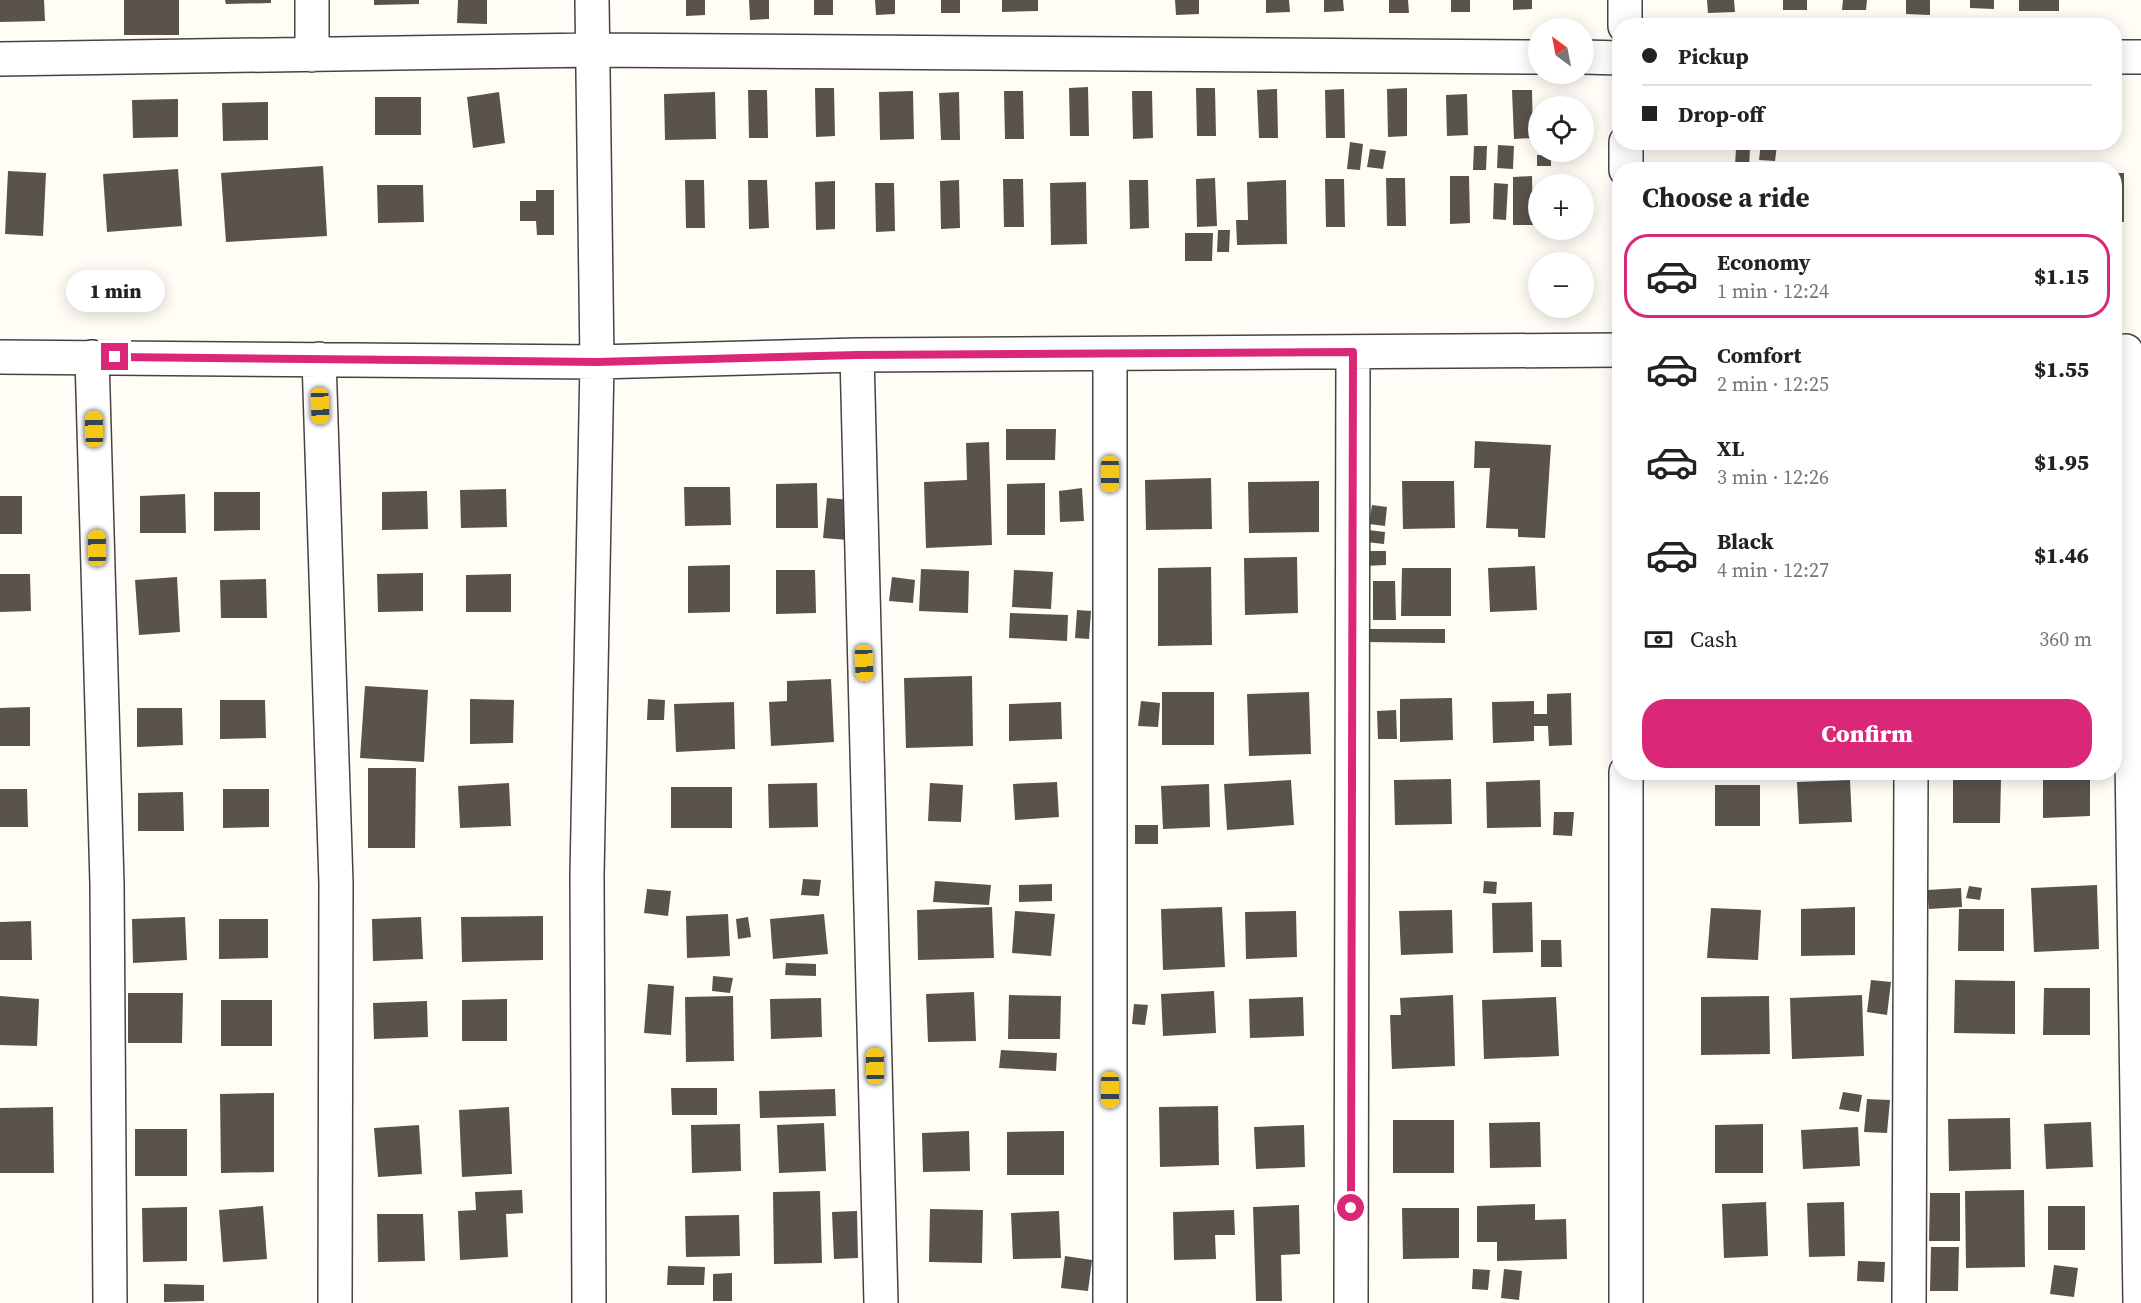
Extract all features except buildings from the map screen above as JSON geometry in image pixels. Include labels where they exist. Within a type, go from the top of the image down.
[{"type":"street","points":[[312,0],[312,55]]},
{"type":"street","points":[[589,1303],[587,876],[597,362],[591,0]]},
{"type":"street","points":[[1625,0],[1625,18]]},
{"type":"street","points":[[0,59],[593,50],[1528,57]]},
{"type":"street","points":[[1594,57],[1612,57]]},
{"type":"street","points":[[2122,57],[2141,57]]},
{"type":"street","points":[[0,357],[597,362],[857,355],[1612,350]]},
{"type":"street","points":[[2127,351],[2140,1303]]},
{"type":"street","points":[[1351,1303],[1353,352]]},
{"type":"street","points":[[857,355],[881,1303]]},
{"type":"street","points":[[1110,355],[1110,1303]]},
{"type":"street","points":[[92,357],[107,884],[110,1303]]},
{"type":"street","points":[[319,359],[336,883],[335,1303]]},
{"type":"street","points":[[1626,780],[1626,1303]]},
{"type":"street","points":[[1909,1303],[1911,780]]},
{"type":"route","points":[[115,357],[597,362],[857,355],[1353,352],[1351,1208]]}]
